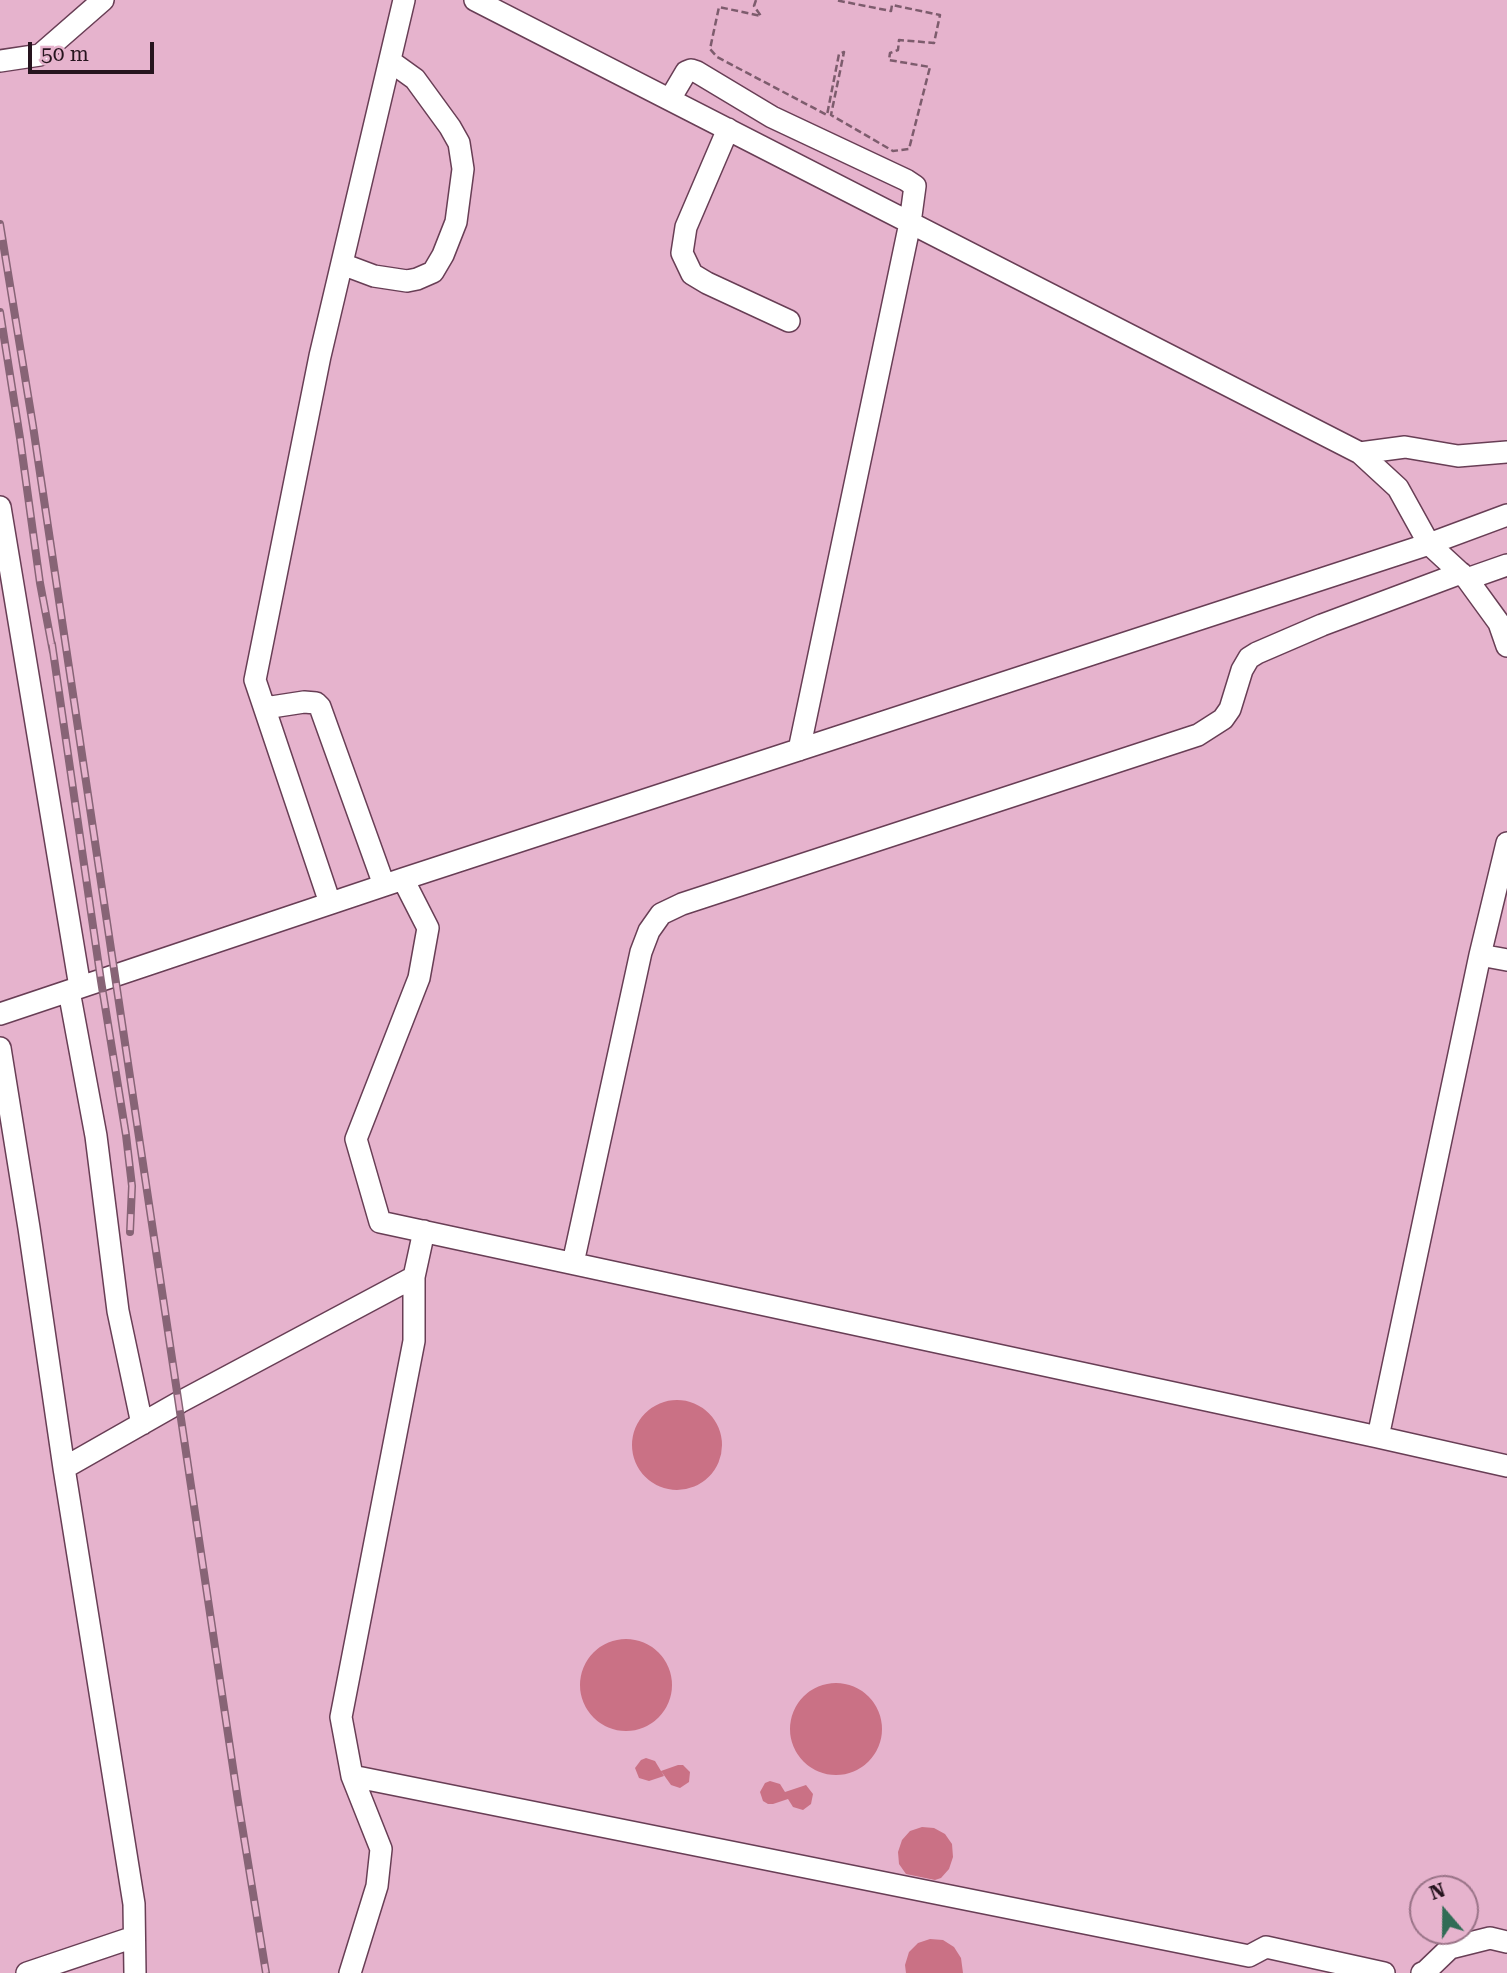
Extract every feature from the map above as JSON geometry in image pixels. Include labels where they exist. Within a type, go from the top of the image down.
[{"type":"lane","points":[[0,61],[40,55],[103,0]]},
{"type":"lane","points":[[330,903],[255,680],[320,356],[404,0]]},
{"type":"lane","points":[[475,0],[1360,453],[1398,488],[1429,544],[1464,576],[1499,623],[1507,646]]},
{"type":"lane","points":[[342,264],[374,276],[407,281],[417,279],[433,272],[456,222],[463,169],[459,144],[415,79],[390,61]]},
{"type":"lane","points":[[670,99],[686,72],[697,72],[772,117],[915,186],[911,223],[799,750]]},
{"type":"lane","points":[[728,129],[686,227],[682,253],[692,274],[789,321]]},
{"type":"lane","points":[[1360,453],[1405,447],[1458,456],[1507,452]]},
{"type":"lane","points":[[0,507],[8,607],[74,989],[118,1311],[142,1424]]},
{"type":"lane","points":[[0,1014],[330,903],[1429,544],[1507,516]]},
{"type":"lane","points":[[573,1263],[640,952],[649,931],[661,914],[682,904],[1198,735],[1223,719],[1230,709],[1242,670],[1257,653],[1322,625],[1464,576],[1507,565]]},
{"type":"lane","points":[[265,708],[304,702],[316,703],[320,707],[394,882],[428,928],[419,978],[356,1139],[380,1222],[1507,1466]]},
{"type":"lane","points":[[1378,1437],[1480,955],[1507,843]]},
{"type":"lane","points":[[1480,955],[1507,960]]},
{"type":"lane","points":[[0,1048],[134,1904],[135,1973]]},
{"type":"lane","points":[[350,1973],[377,1886],[381,1849],[352,1776],[341,1717],[414,1341],[414,1277],[424,1231]]},
{"type":"lane","points":[[64,1468],[414,1277]]},
{"type":"lane","points":[[352,1776],[1249,1956],[1266,1947],[1384,1973]]},
{"type":"lane","points":[[27,1973],[134,1937]]},
{"type":"lane","points":[[1422,1973],[1450,1948],[1490,1938],[1507,1942]]},
{"type":"path","points":[[756,0],[754,6],[761,16],[719,7],[710,48],[717,57],[827,115],[839,54],[844,52],[831,115],[893,151],[909,149],[930,67],[889,60],[890,53],[898,50],[899,40],[934,43],[940,15],[891,5],[891,11],[835,0]]},
{"type":"building","points":[[677,1400],[694,1403],[709,1413],[719,1428],[722,1445],[719,1462],[709,1477],[694,1487],[677,1490],[660,1487],[645,1477],[635,1462],[632,1445],[635,1428],[645,1413],[660,1403]]},
{"type":"building","points":[[626,1639],[643,1643],[658,1653],[668,1668],[672,1685],[668,1702],[658,1717],[643,1727],[626,1731],[609,1727],[594,1717],[584,1702],[580,1685],[584,1668],[594,1653],[609,1643]]},
{"type":"building","points":[[836,1683],[854,1687],[868,1697],[878,1711],[882,1729],[878,1747],[868,1761],[854,1771],[836,1775],[818,1771],[804,1761],[794,1747],[790,1729],[794,1711],[804,1697],[818,1687]]},
{"type":"building","points":[[646,1758],[655,1761],[664,1776],[649,1781],[639,1778],[635,1768]]},
{"type":"building","points":[[683,1765],[690,1772],[689,1782],[680,1788],[671,1785],[661,1771]]},
{"type":"building","points":[[770,1781],[780,1784],[785,1792],[806,1785],[813,1794],[811,1804],[803,1810],[793,1807],[788,1799],[768,1804],[763,1801],[760,1792],[765,1783]]},
{"type":"building","points":[[922,1827],[934,1828],[945,1834],[952,1844],[953,1857],[949,1869],[941,1878],[935,1880],[906,1874],[899,1864],[898,1852],[902,1840],[910,1831]]},
{"type":"building","points":[[930,1939],[943,1940],[954,1947],[961,1958],[963,1973],[906,1973],[905,1965],[909,1952],[918,1943]]},
{"type":"railway","points":[[0,224],[33,426],[266,1973]]},
{"type":"railway","points":[[0,312],[40,583],[53,652]]},
{"type":"railway","points":[[52,644],[126,1135],[132,1186],[130,1232]]}]
